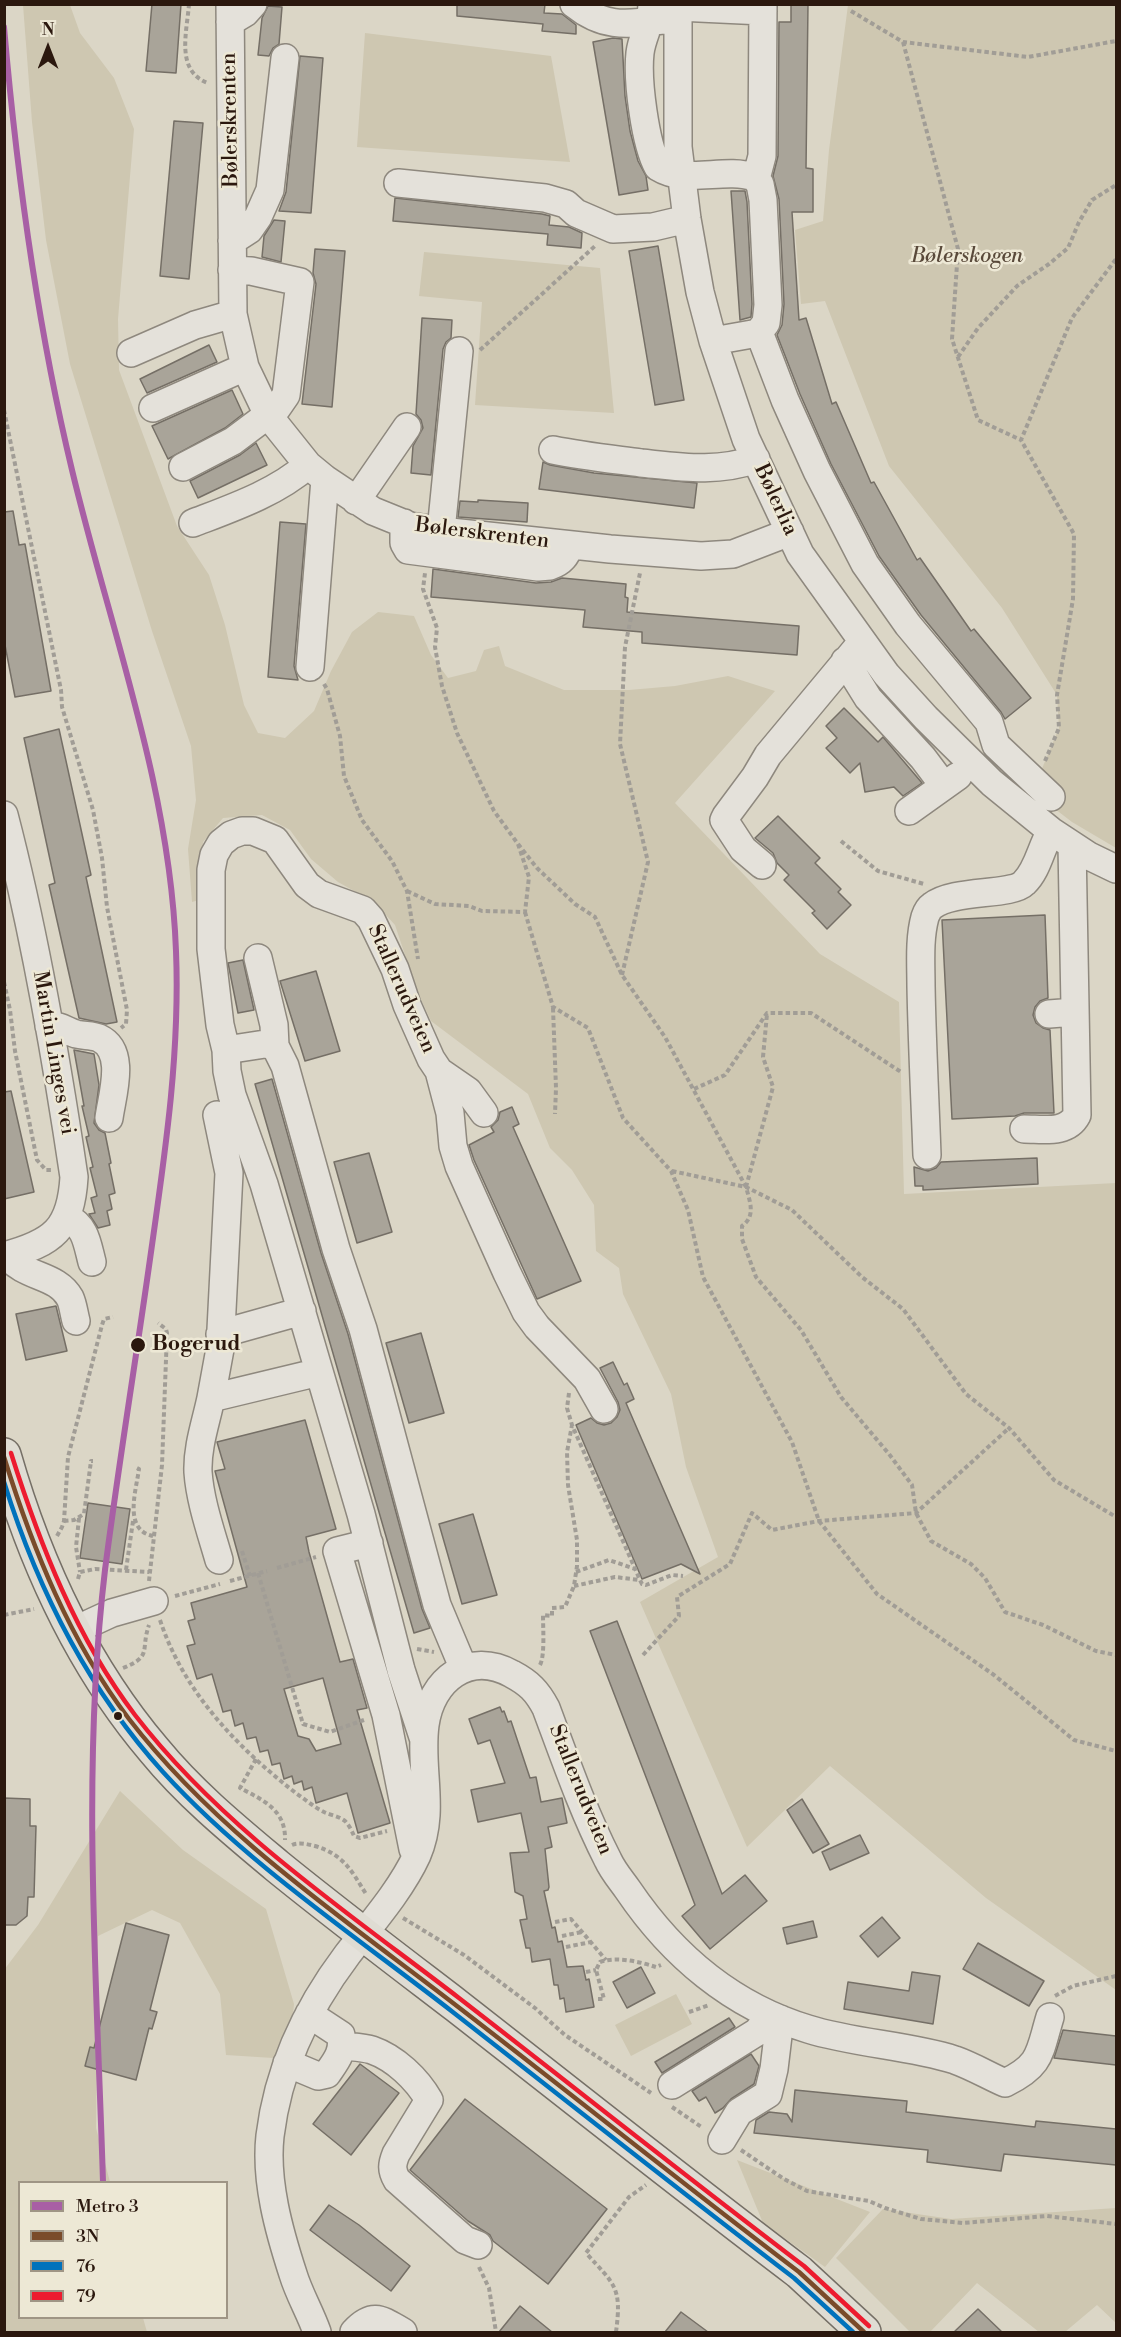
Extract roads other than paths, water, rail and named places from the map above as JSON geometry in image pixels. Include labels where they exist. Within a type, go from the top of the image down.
[{"type":"main road","points":[[4,1455],[27,1528],[57,1600],[73,1631],[133,1724],[185,1784],[237,1834],[799,2272],[864,2332]]},
{"type":"street","points":[[230,13],[245,13],[253,4]]},
{"type":"street","points":[[574,4],[588,16],[616,24],[651,13],[678,10],[763,8],[762,156],[756,179]]},
{"type":"street","name":"Bølerlia","points":[[678,10],[677,106],[682,176],[700,292],[713,341],[746,439],[800,554],[853,652],[886,674],[992,783],[1062,838],[1116,869]]},
{"type":"street","name":"Bølerskrenten","points":[[230,13],[233,314],[245,367],[268,415],[316,472],[373,511],[404,523],[443,544],[570,545],[701,556],[733,554],[790,532]]},
{"type":"street","points":[[651,13],[639,65],[652,156],[658,167],[682,176],[748,175],[760,184],[763,200],[768,305],[766,323],[759,332],[713,341]]},
{"type":"street","points":[[232,241],[249,230],[258,217],[270,190],[285,58]]},
{"type":"street","points":[[398,183],[545,198],[566,204],[576,213],[613,229],[653,227],[687,219]]},
{"type":"street","points":[[183,467],[233,441],[280,404],[289,389],[300,282],[251,271],[232,270]]},
{"type":"street","points":[[131,353],[195,325],[233,314]]},
{"type":"street","points":[[759,332],[785,400],[822,482],[865,564],[908,625],[989,722],[996,745],[1043,789]]},
{"type":"street","points":[[443,544],[458,356]]},
{"type":"street","points":[[153,408],[245,367]]},
{"type":"street","points":[[356,501],[407,427]]},
{"type":"street","points":[[553,450],[696,469],[723,467],[756,459]]},
{"type":"street","points":[[193,523],[232,508],[279,485],[316,472],[310,666]]},
{"type":"street","points":[[853,652],[868,698],[923,758],[944,786]]},
{"type":"street","points":[[762,864],[743,849],[724,820],[768,755],[853,652]]},
{"type":"street","points":[[909,811],[944,786],[970,762],[977,752],[996,745]]},
{"type":"street","name":"Martin Linges vei","points":[[4,815],[10,856],[24,889],[72,1170],[72,1200],[67,1218]]},
{"type":"street","name":"Stallerudveien","points":[[424,1741],[401,1670],[369,1543],[302,1311],[264,1184],[232,1095],[211,949],[211,870],[214,855],[221,843],[231,835],[242,831],[253,831],[275,840],[313,890],[363,910],[371,919],[395,969],[407,1005],[431,1059],[439,1071],[450,1113],[453,1146],[459,1166],[507,1273],[526,1312],[597,1393],[604,1409]]},
{"type":"street","points":[[927,1155],[921,954],[925,915],[932,906],[961,896],[1023,885],[1031,874],[1043,843],[1062,838],[1062,1013],[1077,1115],[1073,1123],[1066,1128],[1024,1130]]},
{"type":"street","points":[[258,958],[274,1025],[275,1046],[285,1066],[336,1249],[363,1329],[437,1605],[461,1661]]},
{"type":"street","points":[[49,1026],[57,1025],[76,1034],[98,1038],[108,1044],[114,1056],[115,1073],[109,1118]]},
{"type":"street","points":[[226,1050],[265,1044],[275,1046]]},
{"type":"street","points":[[439,1071],[468,1091],[484,1113]]},
{"type":"street","points":[[217,1115],[229,1173],[220,1334],[211,1398],[200,1445],[198,1470],[206,1514],[219,1560]]},
{"type":"street","points":[[76,1321],[70,1297],[52,1280],[28,1273],[6,1256],[42,1242],[58,1230],[67,1218],[75,1221],[83,1231],[92,1262]]},
{"type":"street","points":[[220,1334],[302,1311]]},
{"type":"street","points":[[211,1398],[319,1372]]},
{"type":"street","points":[[369,1543],[337,1551],[385,1713],[415,1859]]},
{"type":"street","points":[[73,1631],[112,1613],[154,1601]]},
{"type":"street","name":"Stallerudveien","points":[[316,2332],[293,2276],[273,2197],[270,2138],[276,2100],[288,2063],[309,2014],[346,1957],[400,1885],[415,1859],[423,1838],[428,1800],[425,1723],[430,1706],[461,1661],[504,1669],[530,1683],[539,1694],[587,1816],[609,1863],[661,1934],[707,1978],[728,1993],[775,2018],[809,2030],[958,2061],[1005,2083],[1027,2072],[1033,2065],[1040,2050],[1053,2006]]},
{"type":"street","points":[[288,2063],[318,2076],[327,2074],[340,2055],[343,2046],[341,2035],[309,2014]]},
{"type":"street","points":[[672,2085],[757,2032],[775,2018]]},
{"type":"street","points":[[722,2139],[739,2112],[768,2094],[774,2069],[775,2018]]},
{"type":"street","points":[[343,2046],[371,2049],[394,2062],[421,2086],[429,2100],[396,2154],[393,2173],[397,2180],[472,2242]]},
{"type":"street","points":[[354,2332],[363,2323],[372,2319],[380,2319],[403,2332]]},
{"type":"metro line","name":"3","points":[[4,27],[22,194],[48,361],[87,530],[136,708],[150,768],[163,829],[176,951],[176,1025],[167,1135],[110,1529],[98,1646],[92,1799],[103,2181]]},
{"type":"place","name":"Bogerud","points":[[138,1345]]},
{"type":"park label","name":"Bølerskogen","points":[[967,257]]}]
